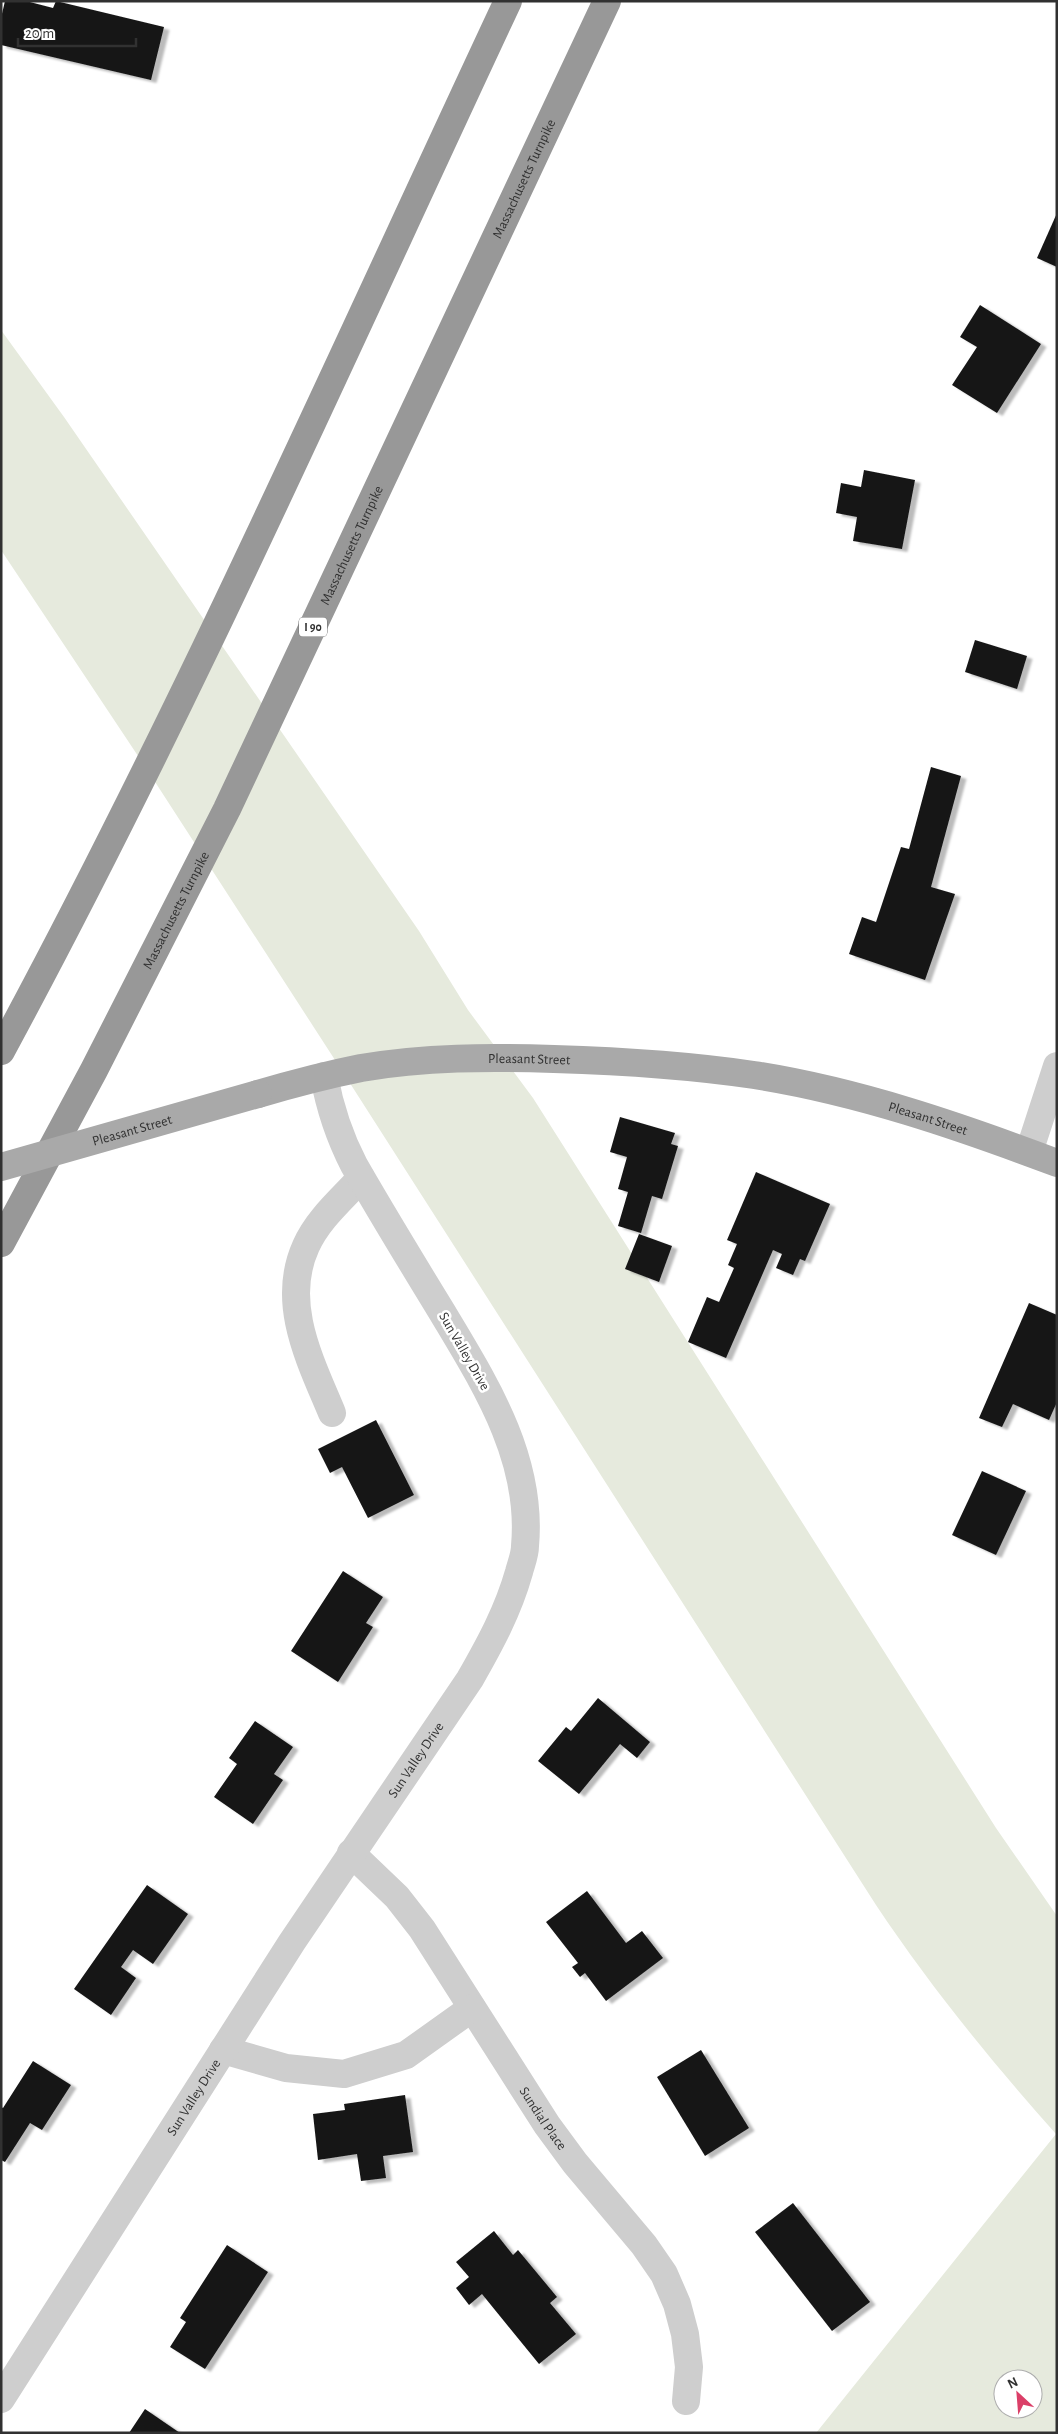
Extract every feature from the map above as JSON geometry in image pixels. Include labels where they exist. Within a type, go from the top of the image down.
[{"type":"highway","points":[[1,1050],[91,881],[218,620],[508,1]]},
{"type":"highway","name":"Massachusetts Turnpike","points":[[1,1243],[99,1061],[227,809],[607,1]]},
{"type":"main road","name":"Pleasant Street","points":[[1,1167],[324,1076],[404,1063],[486,1057],[608,1061],[680,1066],[756,1076],[820,1089],[886,1106],[1029,1152],[1057,1163]]},
{"type":"street","points":[[1029,1152],[1057,1066]]},
{"type":"street","name":"Sun Valley Drive","points":[[1,2399],[351,1853],[470,1678],[495,1635],[513,1592],[525,1548],[526,1505],[517,1460],[502,1418],[483,1379],[361,1178],[338,1135],[324,1076]]},
{"type":"street","points":[[332,1414],[298,1322],[294,1285],[306,1246],[325,1216],[361,1178]]},
{"type":"street","name":"Sundial Place","points":[[351,1853],[397,1897],[422,1929],[547,2125],[644,2245],[664,2274],[678,2304],[686,2334],[689,2368],[686,2402]]},
{"type":"street","points":[[223,2050],[286,2068],[344,2074],[406,2055],[472,2008]]},
{"type":"shaded area","points":[[1,330],[64,417],[419,931],[468,1010],[533,1098],[996,1828],[1057,1916],[1057,2433],[816,2433],[1056,2134],[962,2022],[918,1965],[876,1905],[148,771],[1,550]]},
{"type":"building","points":[[5,1],[26,1],[53,8],[56,1],[164,27],[151,80],[1,45],[1,18]]},
{"type":"building","points":[[1057,213],[1057,267],[1037,258]]},
{"type":"building","points":[[980,305],[1041,344],[997,413],[952,385],[977,347],[960,337]]},
{"type":"building","points":[[864,470],[915,480],[902,549],[853,541],[857,517],[836,513],[841,483],[861,487]]},
{"type":"building","points":[[975,640],[1027,656],[1017,689],[965,672]]},
{"type":"building","points":[[931,767],[961,776],[931,887],[955,894],[925,980],[849,954],[862,917],[876,922],[901,847],[909,849]]},
{"type":"building","points":[[620,1117],[675,1133],[671,1144],[678,1146],[662,1199],[652,1196],[641,1233],[618,1226],[628,1192],[618,1189],[627,1157],[610,1152]]},
{"type":"building","points":[[756,1172],[830,1204],[805,1261],[800,1259],[793,1275],[776,1268],[782,1254],[773,1250],[726,1358],[688,1342],[707,1297],[719,1302],[734,1268],[728,1265],[737,1244],[727,1240]]},
{"type":"building","points":[[639,1234],[672,1246],[659,1282],[625,1269]]},
{"type":"building","points":[[1029,1303],[1057,1315],[1057,1402],[1049,1420],[1013,1404],[1002,1427],[979,1418]]},
{"type":"building","points":[[376,1420],[414,1495],[368,1518],[342,1467],[330,1473],[318,1449]]},
{"type":"building","points":[[982,1471],[1026,1491],[996,1555],[952,1535]]},
{"type":"building","points":[[343,1571],[383,1597],[366,1623],[373,1627],[338,1682],[291,1651]]},
{"type":"building","points":[[598,1698],[650,1742],[637,1758],[620,1744],[579,1794],[538,1761],[566,1727],[571,1731]]},
{"type":"building","points":[[255,1721],[293,1747],[274,1774],[283,1780],[253,1824],[214,1797],[237,1764],[229,1758]]},
{"type":"building","points":[[147,1885],[188,1914],[153,1964],[133,1950],[121,1967],[136,1978],[111,2015],[74,1989]]},
{"type":"building","points":[[587,1891],[626,1943],[642,1931],[663,1958],[606,2001],[585,1973],[580,1977],[572,1967],[578,1963],[546,1922]]},
{"type":"building","points":[[701,2050],[749,2128],[705,2156],[657,2077]]},
{"type":"building","points":[[33,2061],[71,2085],[42,2130],[30,2123],[5,2162],[1,2160],[1,2107],[3,2108]]},
{"type":"building","points":[[405,2095],[413,2152],[383,2156],[386,2178],[361,2181],[357,2154],[318,2160],[313,2114],[345,2110],[344,2104]]},
{"type":"building","points":[[793,2203],[870,2302],[832,2331],[755,2232]]},
{"type":"building","points":[[494,2231],[513,2255],[518,2250],[557,2297],[550,2303],[576,2334],[539,2364],[482,2294],[469,2305],[456,2288],[469,2277],[456,2262]]},
{"type":"building","points":[[227,2245],[268,2272],[205,2369],[170,2347],[186,2322],[180,2318]]},
{"type":"building","points":[[145,2409],[180,2433],[129,2433]]}]
